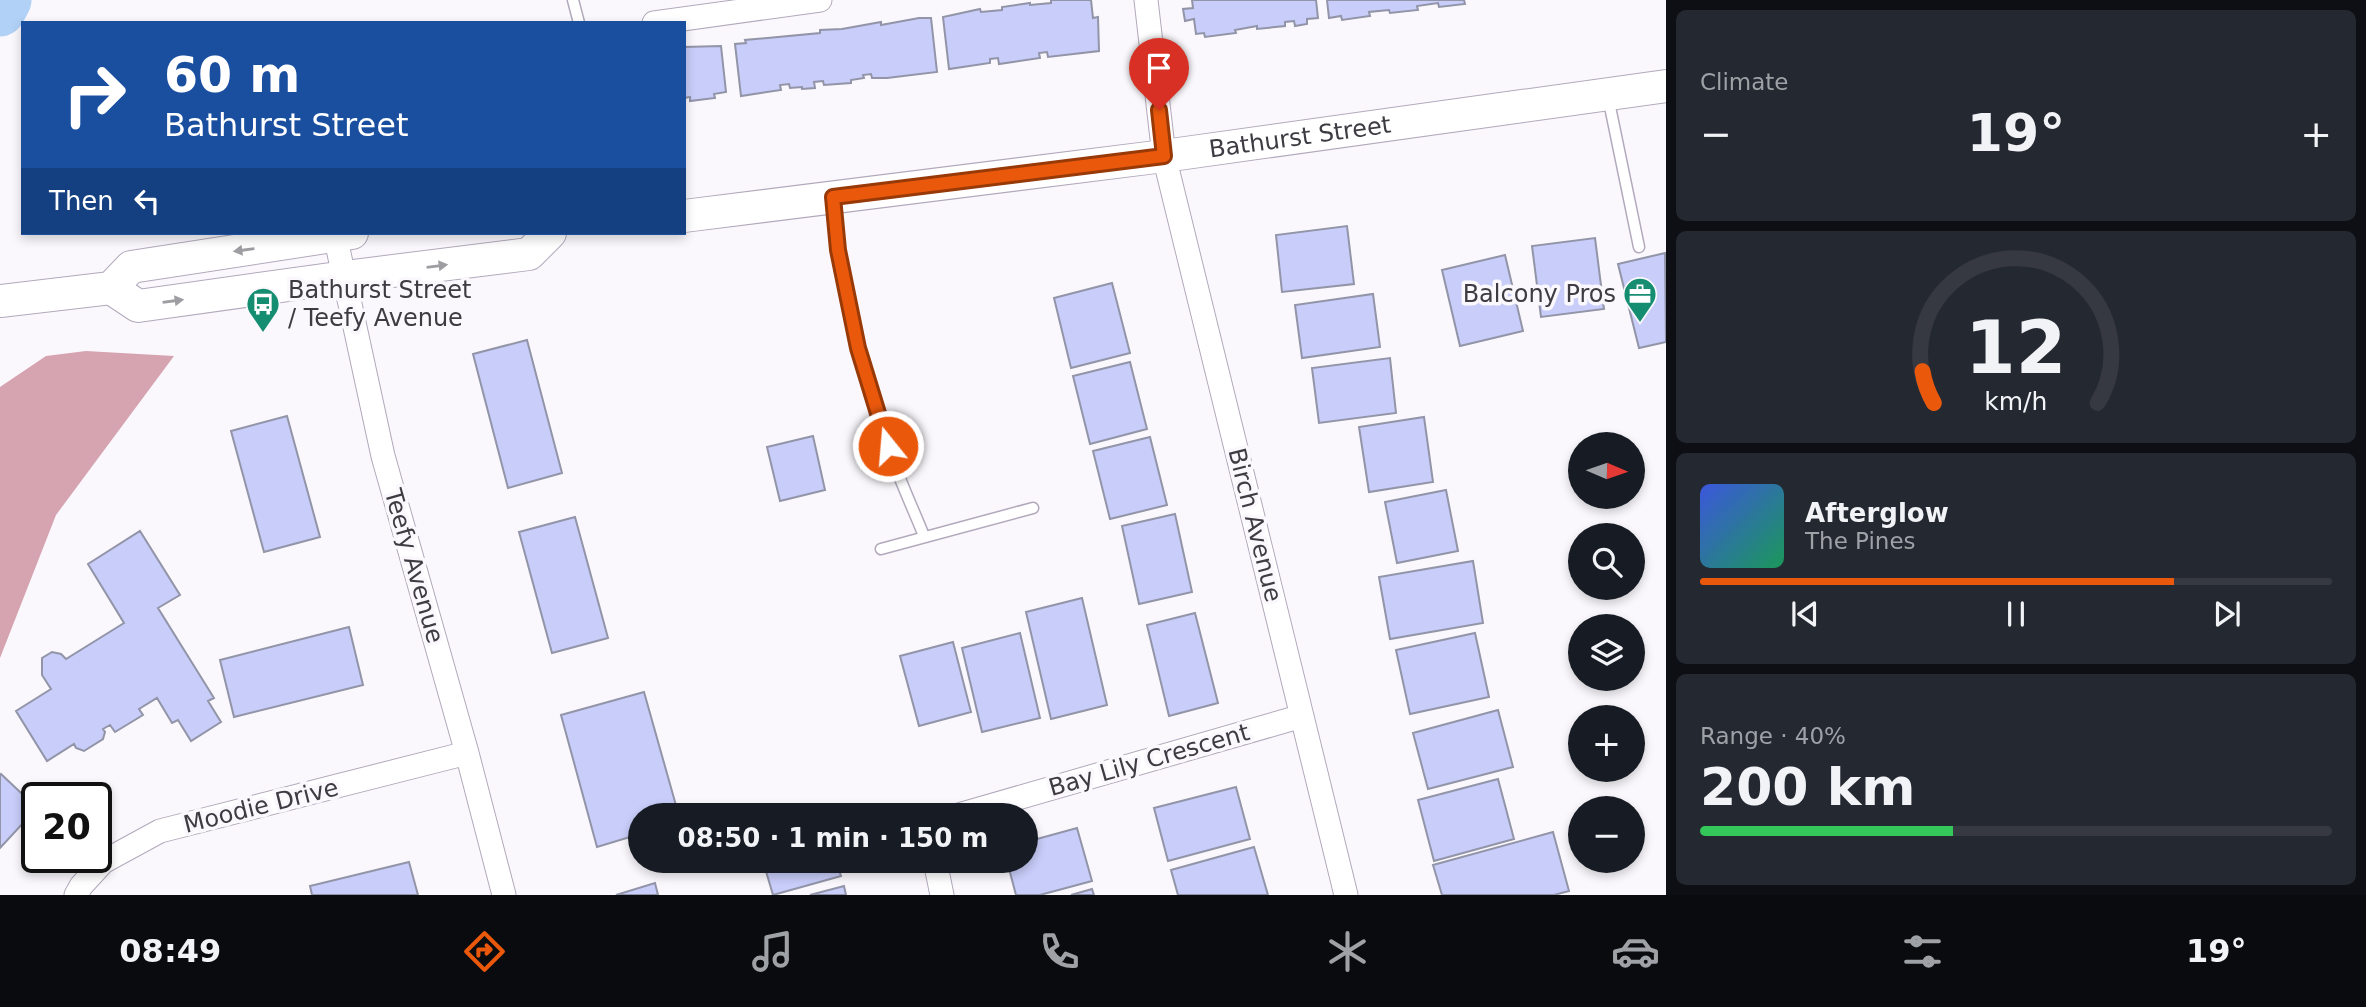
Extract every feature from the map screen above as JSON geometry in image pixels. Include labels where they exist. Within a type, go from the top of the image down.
[{"type":"main road","name":"Bathurst Street","points":[[686,216],[1164,156],[1666,86]]},
{"type":"main road","points":[[0,301],[111,288],[131,267],[337,235]]},
{"type":"main road","points":[[111,288],[138,306],[345,276],[529,254],[548,235]]},
{"type":"street","points":[[662,21],[716,7],[820,0]]},
{"type":"street","name":"Birch Avenue","points":[[1146,0],[1164,156],[1346,895]]},
{"type":"street","name":"Teefy Avenue","points":[[343,235],[345,276],[383,456],[504,895]]},
{"type":"street","name":"Bay Lily Crescent","points":[[1000,803],[1302,716]]},
{"type":"street","name":"Moodie Drive","points":[[75,895],[103,862],[160,831],[467,753]]},
{"type":"street","points":[[937,873],[942,895]]},
{"type":"lane","points":[[573,0],[578,21]]},
{"type":"lane","points":[[1607,94],[1639,247]]},
{"type":"lane","points":[[833,197],[838,250],[858,348],[888,446],[924,536]]},
{"type":"lane","points":[[881,549],[1033,508]]},
{"type":"shaded area","points":[[86,351],[174,356],[56,515],[0,658],[0,387],[46,356]]},
{"type":"building","points":[[1051,0],[1091,0],[1093,18],[1098,17],[1099,51],[1048,57],[1047,52],[1039,53],[1040,58],[999,64],[998,58],[990,59],[990,63],[949,69],[943,17],[980,9],[981,12],[1030,3],[1051,3]]},
{"type":"building","points":[[1192,0],[1316,0],[1318,18],[1307,19],[1307,24],[1295,26],[1294,21],[1285,22],[1285,26],[1257,29],[1257,26],[1235,30],[1236,33],[1205,37],[1204,33],[1196,34],[1194,19],[1185,21],[1183,9],[1193,8]]},
{"type":"building","points":[[1327,0],[1464,0],[1465,4],[1439,7],[1438,3],[1417,6],[1418,10],[1369,12],[1370,16],[1342,20],[1341,16],[1329,18]]},
{"type":"building","points":[[931,18],[937,72],[887,78],[863,75],[864,78],[851,80],[851,83],[824,85],[823,81],[814,82],[815,88],[790,88],[789,84],[780,85],[781,90],[741,96],[735,44],[746,43],[745,40],[820,33],[820,30],[881,22],[881,25]]},
{"type":"building","points":[[721,46],[726,92],[714,94],[715,98],[690,101],[690,97],[686,98],[686,47]]},
{"type":"building","points":[[1347,226],[1354,284],[1282,292],[1276,235]]},
{"type":"building","points":[[1595,238],[1604,309],[1541,317],[1532,246]]},
{"type":"building","points":[[1665,253],[1666,342],[1639,348],[1618,264]]},
{"type":"building","points":[[1505,255],[1523,331],[1460,346],[1442,270]]},
{"type":"building","points":[[1112,283],[1130,353],[1071,368],[1054,298]]},
{"type":"building","points":[[1373,294],[1380,347],[1302,358],[1295,305]]},
{"type":"building","points":[[527,340],[562,473],[508,488],[473,354]]},
{"type":"building","points":[[1390,358],[1396,413],[1319,423],[1312,368]]},
{"type":"building","points":[[1130,362],[1147,429],[1090,444],[1073,376]]},
{"type":"building","points":[[287,416],[320,537],[264,552],[231,431]]},
{"type":"building","points":[[1424,417],[1433,482],[1369,492],[1359,427]]},
{"type":"building","points":[[813,436],[825,490],[780,501],[767,447]]},
{"type":"building","points":[[1150,437],[1167,505],[1110,519],[1093,451]]},
{"type":"building","points":[[1446,490],[1458,551],[1397,563],[1385,502]]},
{"type":"building","points":[[1175,514],[1192,592],[1139,604],[1122,526]]},
{"type":"building","points":[[575,517],[608,638],[552,653],[519,532]]},
{"type":"building","points":[[140,531],[180,595],[158,608],[214,698],[208,701],[221,722],[191,741],[178,720],[172,723],[157,698],[139,709],[143,715],[115,732],[110,725],[103,729],[103,739],[84,751],[76,748],[74,744],[47,761],[16,711],[51,689],[42,675],[42,658],[52,652],[61,654],[66,659],[124,623],[88,564]]},
{"type":"building","points":[[1473,561],[1483,623],[1390,639],[1379,577]]},
{"type":"building","points":[[1082,598],[1107,705],[1051,719],[1026,612]]},
{"type":"building","points":[[1195,613],[1218,703],[1169,716],[1147,625]]},
{"type":"building","points":[[349,627],[363,685],[234,717],[220,660]]},
{"type":"building","points":[[1020,633],[1040,718],[982,732],[962,648]]},
{"type":"building","points":[[1475,633],[1489,697],[1410,714],[1396,650]]},
{"type":"building","points":[[953,642],[971,712],[919,726],[900,656]]},
{"type":"building","points":[[644,692],[675,803],[628,803],[628,838],[597,847],[561,715]]},
{"type":"building","points":[[1498,710],[1513,767],[1428,789],[1413,733]]},
{"type":"building","points":[[0,775],[21,793],[21,825],[0,848]]},
{"type":"building","points":[[1498,779],[1514,839],[1434,861],[1418,800]]},
{"type":"building","points":[[1236,787],[1250,839],[1168,861],[1154,808]]},
{"type":"building","points":[[1077,828],[1092,881],[1040,895],[1016,895],[1010,873],[1038,873],[1038,839]]},
{"type":"building","points":[[1553,832],[1569,891],[1554,895],[1442,895],[1433,865]]},
{"type":"building","points":[[1254,847],[1268,895],[1178,895],[1171,870]]},
{"type":"building","points":[[409,862],[418,895],[312,895],[310,886]]},
{"type":"building","points":[[767,873],[840,873],[841,876],[773,895]]},
{"type":"building","points":[[655,883],[658,895],[616,895]]},
{"type":"building","points":[[844,886],[846,895],[810,895]]},
{"type":"building","points":[[1092,889],[1094,895],[1071,895]]},
{"type":"waterway","points":[[0,11],[6,0]]},
{"type":"place","name":"Balcony Pros","points":[[1640,324]]},
{"type":"place","name":"Bathurst Street / Teefy Avenue","points":[[263,334]]},
{"type":"route","points":[[888,446],[858,348],[838,250],[833,197],[1164,156],[1159,110]]}]
